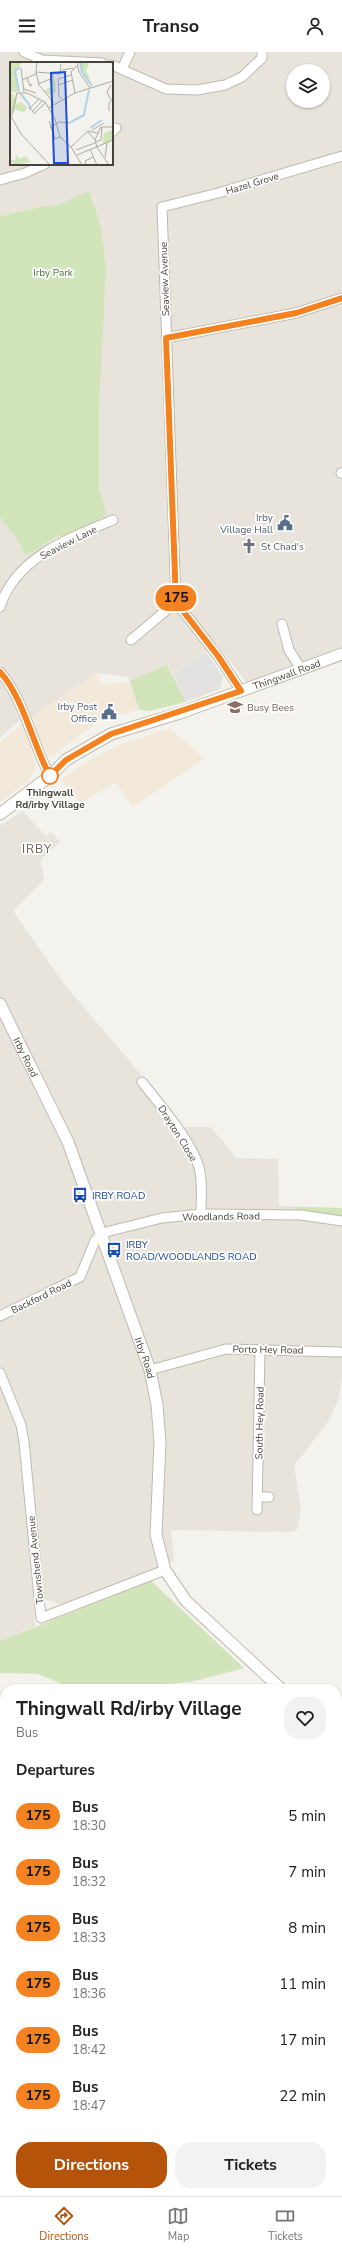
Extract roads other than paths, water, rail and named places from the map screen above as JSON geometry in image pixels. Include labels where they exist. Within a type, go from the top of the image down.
[{"type":"street","points":[[24,52],[42,61],[72,62]]},
{"type":"street","points":[[122,69],[130,52]]},
{"type":"street","points":[[113,65],[166,89],[197,90],[225,85],[242,77],[265,57]]},
{"type":"street","name":"Hazel Grove","points":[[162,207],[218,193],[342,156]]},
{"type":"street","points":[[0,180],[25,174],[43,165]]},
{"type":"street","name":"Seaview Avenue","points":[[162,207],[176,602]]},
{"type":"street","points":[[166,338],[296,313],[342,298]]},
{"type":"street","name":"Seaview Lane","points":[[0,607],[15,578],[39,555],[113,520]]},
{"type":"street","points":[[131,640],[176,602],[218,656],[241,691]]},
{"type":"street","points":[[282,624],[289,650],[301,669]]},
{"type":"street","name":"Thingwall Road","points":[[0,814],[50,776],[66,760],[111,734],[241,691],[342,654]]},
{"type":"street","points":[[0,672],[9,682],[40,757],[50,776]]},
{"type":"street","name":"Irby Road","points":[[0,1004],[64,1135],[102,1233],[116,1279],[150,1370],[157,1405],[160,1442],[156,1535],[165,1570],[186,1601],[276,1684]]},
{"type":"street","name":"Drayton Close","points":[[142,1082],[169,1116],[199,1167],[201,1214]]},
{"type":"street","name":"Woodlands Road","points":[[102,1233],[162,1218],[201,1214],[301,1215],[342,1221]]},
{"type":"street","name":"Backford Road","points":[[0,1316],[80,1277],[95,1241],[102,1233]]},
{"type":"street","name":"Porto Hey Road","points":[[150,1370],[226,1349],[340,1352]]},
{"type":"street","name":"South Hey Road","points":[[257,1510],[260,1349]]},
{"type":"street","name":"Townshend Avenue","points":[[0,1373],[20,1424],[24,1442],[41,1618],[165,1570]]},
{"type":"street","points":[[258,1497],[270,1497]]},
{"type":"place","name":"Irby Village Hall","points":[[285,523]]},
{"type":"place","name":"St Chad's","points":[[249,546]]},
{"type":"place","name":"Busy Bees","points":[[235,707]]},
{"type":"place","name":"Irby Post Office","points":[[109,712]]},
{"type":"place","name":"Thingwall Rd/irby Village","points":[[50,776]]},
{"type":"place","name":"IRBY ROAD","points":[[80,1195]]},
{"type":"place","name":"IRBY ROAD/WOODLANDS ROAD","points":[[114,1250]]},
{"type":"district","name":"IRBY","points":[[37,849]]},
{"type":"park label","name":"Irby Park","points":[[53,272]]}]
